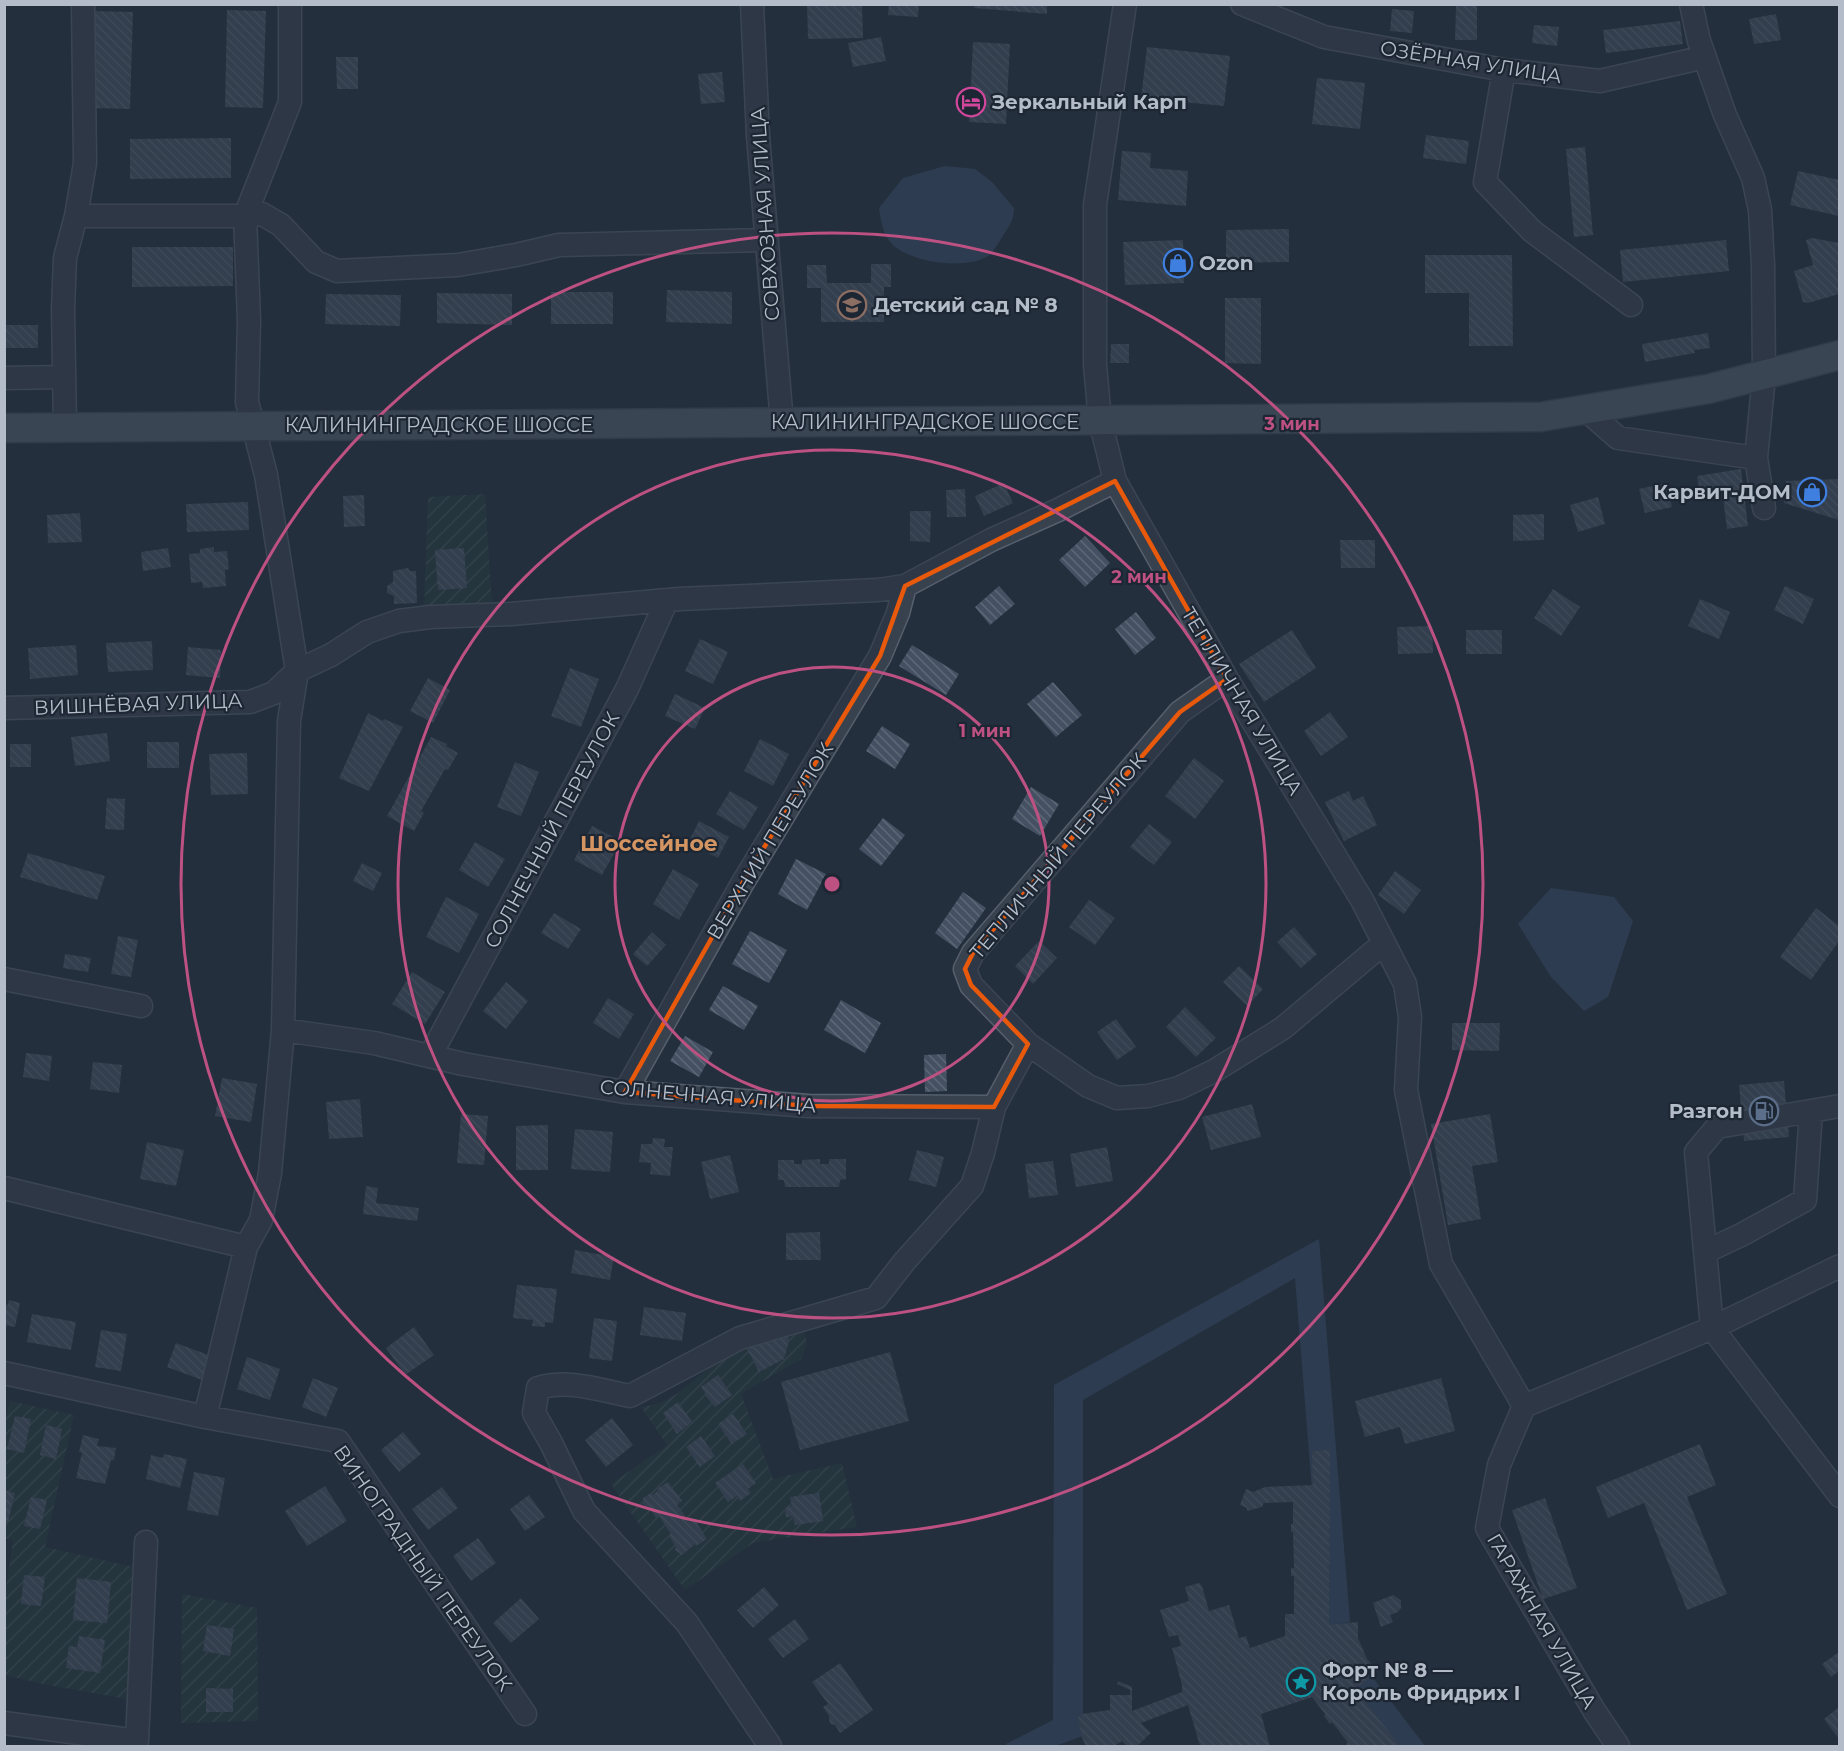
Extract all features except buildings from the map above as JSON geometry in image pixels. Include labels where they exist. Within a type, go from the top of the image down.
[{"type":"main road","name":"КАЛИНИНГРАДСКОЕ ШОССЕ","points":[[4,428],[1540,417],[1708,389],[1839,356]]},
{"type":"street","points":[[65,426],[63,309],[65,258],[76,216],[85,163],[83,4]]},
{"type":"street","points":[[205,1417],[246,1247],[261,1220],[270,1173],[283,1030],[288,722],[297,671],[266,475],[247,402],[249,321],[245,216],[290,102],[290,4]]},
{"type":"street","name":"СОВХОЗНАЯ УЛИЦА","points":[[752,4],[758,136],[782,423]]},
{"type":"street","points":[[1101,420],[1095,365],[1095,205],[1125,4]]},
{"type":"street","name":"ОЗЁРНАЯ УЛИЦА","points":[[1242,4],[1324,37],[1504,70],[1600,81],[1705,57]]},
{"type":"street","points":[[1691,4],[1705,57],[1725,115],[1753,178],[1760,210],[1764,376],[1756,458],[1764,508]]},
{"type":"street","points":[[1504,70],[1485,182],[1532,231],[1631,305]]},
{"type":"street","points":[[76,216],[245,216],[262,214],[281,225],[316,262],[337,271],[458,265],[559,246],[767,240]]},
{"type":"street","points":[[4,378],[64,377]]},
{"type":"street","points":[[1586,410],[1618,438],[1756,458]]},
{"type":"street","name":"ТЕПЛИЧНАЯ УЛИЦА","points":[[1101,420],[1115,481],[1227,679],[1362,900],[1405,984],[1410,1017],[1406,1090],[1441,1264],[1524,1406]]},
{"type":"street","name":"ВИШНЁВАЯ УЛИЦА","points":[[4,708],[250,702],[274,693],[297,671],[331,655],[367,632],[399,621],[667,600],[878,590],[904,586],[992,540],[1115,481]]},
{"type":"street","name":"ВЕРХНИЙ ПЕРЕУЛОК","points":[[625,1092],[742,884],[880,656],[898,613],[904,586]]},
{"type":"street","name":"СОЛНЕЧНЫЙ ПЕРЕУЛОК","points":[[430,1056],[627,689],[667,600]]},
{"type":"street","name":"ТЕПЛИЧНЫЙ ПЕРЕУЛОК","points":[[1028,1044],[971,986],[965,969],[973,953],[1180,712],[1227,679]]},
{"type":"street","points":[[770,1746],[687,1623],[584,1511],[534,1413],[538,1388],[555,1383],[574,1384],[630,1396],[740,1338],[876,1298],[904,1262],[972,1186],[983,1154],[994,1107],[1028,1044],[1088,1086],[1117,1098],[1148,1096],[1179,1088],[1214,1071],[1283,1028],[1384,943]]},
{"type":"street","points":[[4,979],[141,1006]]},
{"type":"street","name":"СОЛНЕЧНАЯ УЛИЦА","points":[[283,1030],[374,1043],[463,1064],[625,1092],[809,1106],[994,1107]]},
{"type":"street","points":[[1839,1106],[1717,1127],[1696,1152],[1712,1328],[1839,1496]]},
{"type":"street","points":[[1705,1252],[1742,1235],[1805,1200],[1811,1111]]},
{"type":"street","points":[[4,1188],[246,1247]]},
{"type":"street","points":[[1524,1406],[1712,1328],[1839,1266]]},
{"type":"street","name":"ВИНОГРАДНЫЙ ПЕРЕУЛОК","points":[[4,1373],[205,1417],[338,1441],[525,1714]]},
{"type":"street","name":"ГАРАЖНАЯ УЛИЦА","points":[[1524,1406],[1498,1465],[1487,1528],[1595,1712],[1618,1746]]},
{"type":"street","points":[[4,1723],[137,1741],[146,1542]]},
{"type":"highlighted area","points":[[1115,481],[1227,679],[1180,712],[973,953],[965,969],[971,985],[1028,1044],[994,1107],[809,1106],[625,1092],[742,884],[880,656],[905,586]]},
{"type":"green space","points":[[485,494],[492,605],[424,611],[428,497]]},
{"type":"green space","points":[[800,1319],[807,1343],[801,1359],[741,1394],[773,1479],[842,1463],[857,1527],[753,1543],[685,1590],[611,1484],[667,1445],[641,1407],[662,1402],[680,1392],[717,1364],[746,1349],[744,1340]]},
{"type":"green space","points":[[10,1401],[74,1415],[45,1547],[138,1568],[127,1699],[5,1675],[5,1596],[13,1541],[5,1538],[4,1428]]},
{"type":"green space","points":[[182,1594],[257,1608],[258,1721],[181,1723]]},
{"type":"water","points":[[945,166],[975,169],[992,182],[1014,208],[1011,222],[995,249],[988,256],[966,263],[940,263],[903,252],[887,238],[879,208],[903,178]]},
{"type":"water","points":[[1551,888],[1614,897],[1633,921],[1608,997],[1584,1011],[1551,977],[1518,924]]},
{"type":"water","points":[[1319,1239],[1350,1622],[1323,1627],[1295,1278],[1083,1400],[1083,1736],[1055,1746],[1006,1746],[1053,1720],[1054,1385]]},
{"type":"water","points":[[1371,1675],[1425,1746],[1390,1746],[1346,1689]]},
{"type":"place","name":"Зеркальный Карп","points":[[971,102]]},
{"type":"place","name":"Ozon","points":[[1178,263]]},
{"type":"place","name":"Детский сад № 8","points":[[852,305]]},
{"type":"place","name":"Карвит-ДОМ","points":[[1812,492]]},
{"type":"place","name":"Разгон","points":[[1764,1111]]},
{"type":"place","name":"Форт № 8 — Король Фридрих I","points":[[1301,1682]]},
{"type":"district","name":"Шоссейное","points":[[649,843]]}]
